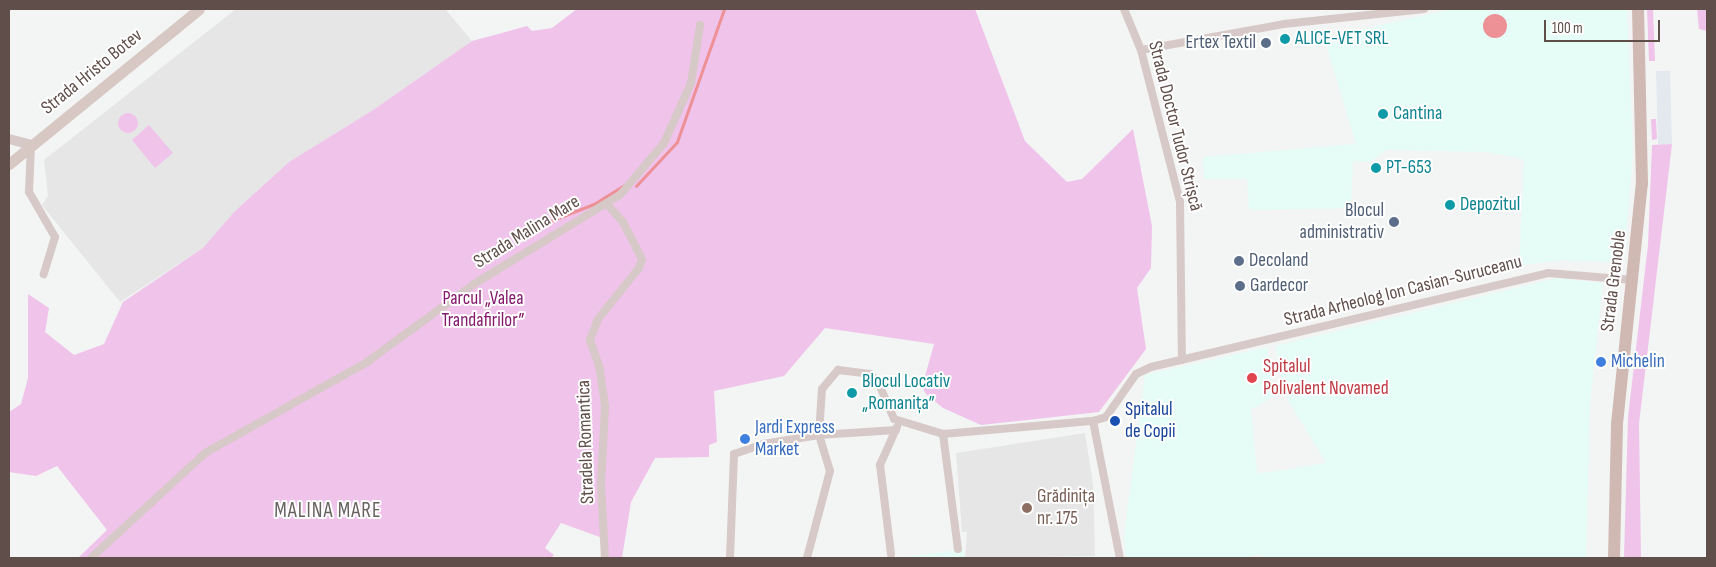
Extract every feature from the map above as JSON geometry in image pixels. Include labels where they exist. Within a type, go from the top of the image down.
[{"type":"main road","name":"Strada Hristo Botev","points":[[9,164],[199,9]]},
{"type":"main road","name":"Strada Grenoble","points":[[1614,558],[1617,424],[1633,280],[1643,156],[1638,9]]},
{"type":"street","name":"Strada Doctor Tudor Strișcă","points":[[1124,9],[1141,50],[1180,202],[1182,360]]},
{"type":"street","points":[[1141,50],[1284,24],[1424,9]]},
{"type":"street","name":"Strada Malina Mare","points":[[91,558],[205,453],[367,362],[474,284],[607,204],[648,167],[664,143],[691,83],[700,25]]},
{"type":"street","points":[[9,139],[31,145],[29,192],[56,237],[44,274]]},
{"type":"street","name":"Stradela Romantica","points":[[605,558],[601,485],[605,406],[600,369],[590,340],[598,319],[639,268],[642,258],[623,222],[607,204]]},
{"type":"street","name":"Strada Arheolog Ion Casian-Suruceanu","points":[[1182,360],[1548,273],[1633,280]]},
{"type":"street","points":[[730,558],[734,454],[763,444],[819,435],[898,427],[943,434],[1092,421],[1106,417],[1140,370],[1182,360]]},
{"type":"street","points":[[808,558],[830,471],[819,435],[822,389],[832,375],[846,369],[875,378],[898,427]]},
{"type":"street","points":[[1092,421],[1120,558]]},
{"type":"street","points":[[891,554],[880,465],[898,427]]},
{"type":"street","points":[[943,434],[958,550]]},
{"type":"shaded area","points":[[236,9],[445,9],[472,41],[373,110],[289,162],[234,212],[203,248],[120,302],[42,205],[48,196],[44,160]]},
{"type":"shaded area","points":[[1452,9],[1627,9],[1633,151],[1624,263],[1560,260],[1519,266],[1524,160],[1514,157],[1486,152],[1387,150],[1370,162],[1353,161],[1351,208],[1249,209],[1247,179],[1204,179],[1203,157],[1356,144],[1324,38]]},
{"type":"shaded area","points":[[1495,14],[1503,18],[1507,26],[1503,34],[1495,38],[1487,34],[1483,26],[1487,18]]},
{"type":"shaded area","points":[[1656,71],[1670,71],[1672,144],[1658,145]]},
{"type":"shaded area","points":[[1557,278],[1603,283],[1590,403],[1586,558],[1261,558],[1260,554],[1247,558],[1126,558],[1124,535],[1145,375],[1267,347],[1274,396],[1251,410],[1257,474],[1326,463],[1285,395],[1290,390],[1281,377],[1275,346]]},
{"type":"shaded area","name":"Grădinița nr. 175","points":[[1085,433],[1093,484],[1095,556],[965,558],[967,532],[962,532],[956,453]]},
{"type":"shaded area","points":[[964,549],[965,558],[907,558],[907,557]]},
{"type":"shaded area","points":[[1122,556],[1121,558],[1041,558],[1056,557]]},
{"type":"green space","name":"Parcul „Valea Trandafirilor”","points":[[577,9],[975,9],[1025,141],[1067,182],[1082,179],[1133,129],[1152,226],[1151,268],[1137,288],[1146,349],[1099,412],[981,425],[943,408],[926,394],[922,387],[934,344],[825,328],[784,376],[714,391],[717,442],[709,445],[709,457],[655,458],[631,502],[622,558],[608,558],[608,540],[561,523],[545,548],[554,555],[551,558],[78,558],[107,530],[57,466],[36,476],[9,472],[9,412],[21,404],[28,378],[28,294],[49,308],[45,332],[74,355],[104,344],[123,302],[203,248],[234,212],[289,162],[373,110],[472,41],[527,26],[532,31],[552,28]]},
{"type":"green space","points":[[1647,9],[1653,9],[1655,61],[1649,61]]},
{"type":"green space","points":[[1697,9],[1707,9],[1707,31],[1699,29]]},
{"type":"green space","points":[[128,113],[135,116],[138,123],[135,130],[128,133],[121,130],[118,123],[121,116]]},
{"type":"green space","points":[[1651,119],[1656,119],[1657,139],[1652,140]]},
{"type":"green space","points":[[149,125],[173,153],[155,168],[132,140]]},
{"type":"green space","points":[[1672,144],[1639,424],[1641,558],[1624,558],[1628,417],[1648,245],[1652,145]]},
{"type":"waterway","points":[[636,186],[677,142],[724,9]]},
{"type":"waterway","points":[[540,225],[594,204],[627,183]]},
{"type":"place","name":"ALICE-VET SRL","points":[[1285,39]]},
{"type":"place","name":"Ertex Textil","points":[[1266,43]]},
{"type":"place","name":"Cantina","points":[[1383,114]]},
{"type":"place","name":"PT-653","points":[[1376,168]]},
{"type":"place","name":"Depozitul","points":[[1450,205]]},
{"type":"place","name":"Blocul administrativ","points":[[1394,222]]},
{"type":"place","name":"Decoland","points":[[1239,261]]},
{"type":"place","name":"Gardecor","points":[[1240,286]]},
{"type":"place","name":"Michelin","points":[[1601,362]]},
{"type":"place","name":"Spitalul Polivalent Novamed","points":[[1252,378]]},
{"type":"place","name":"Blocul Locativ „Romanița”","points":[[852,393]]},
{"type":"place","name":"Spitalul de Copii","points":[[1115,421]]},
{"type":"place","name":"Jardi Express Market","points":[[745,439]]},
{"type":"place","name":"Grădinița nr. 175","points":[[1027,508]]},
{"type":"district","name":"MALINA MARE","points":[[328,511]]}]
